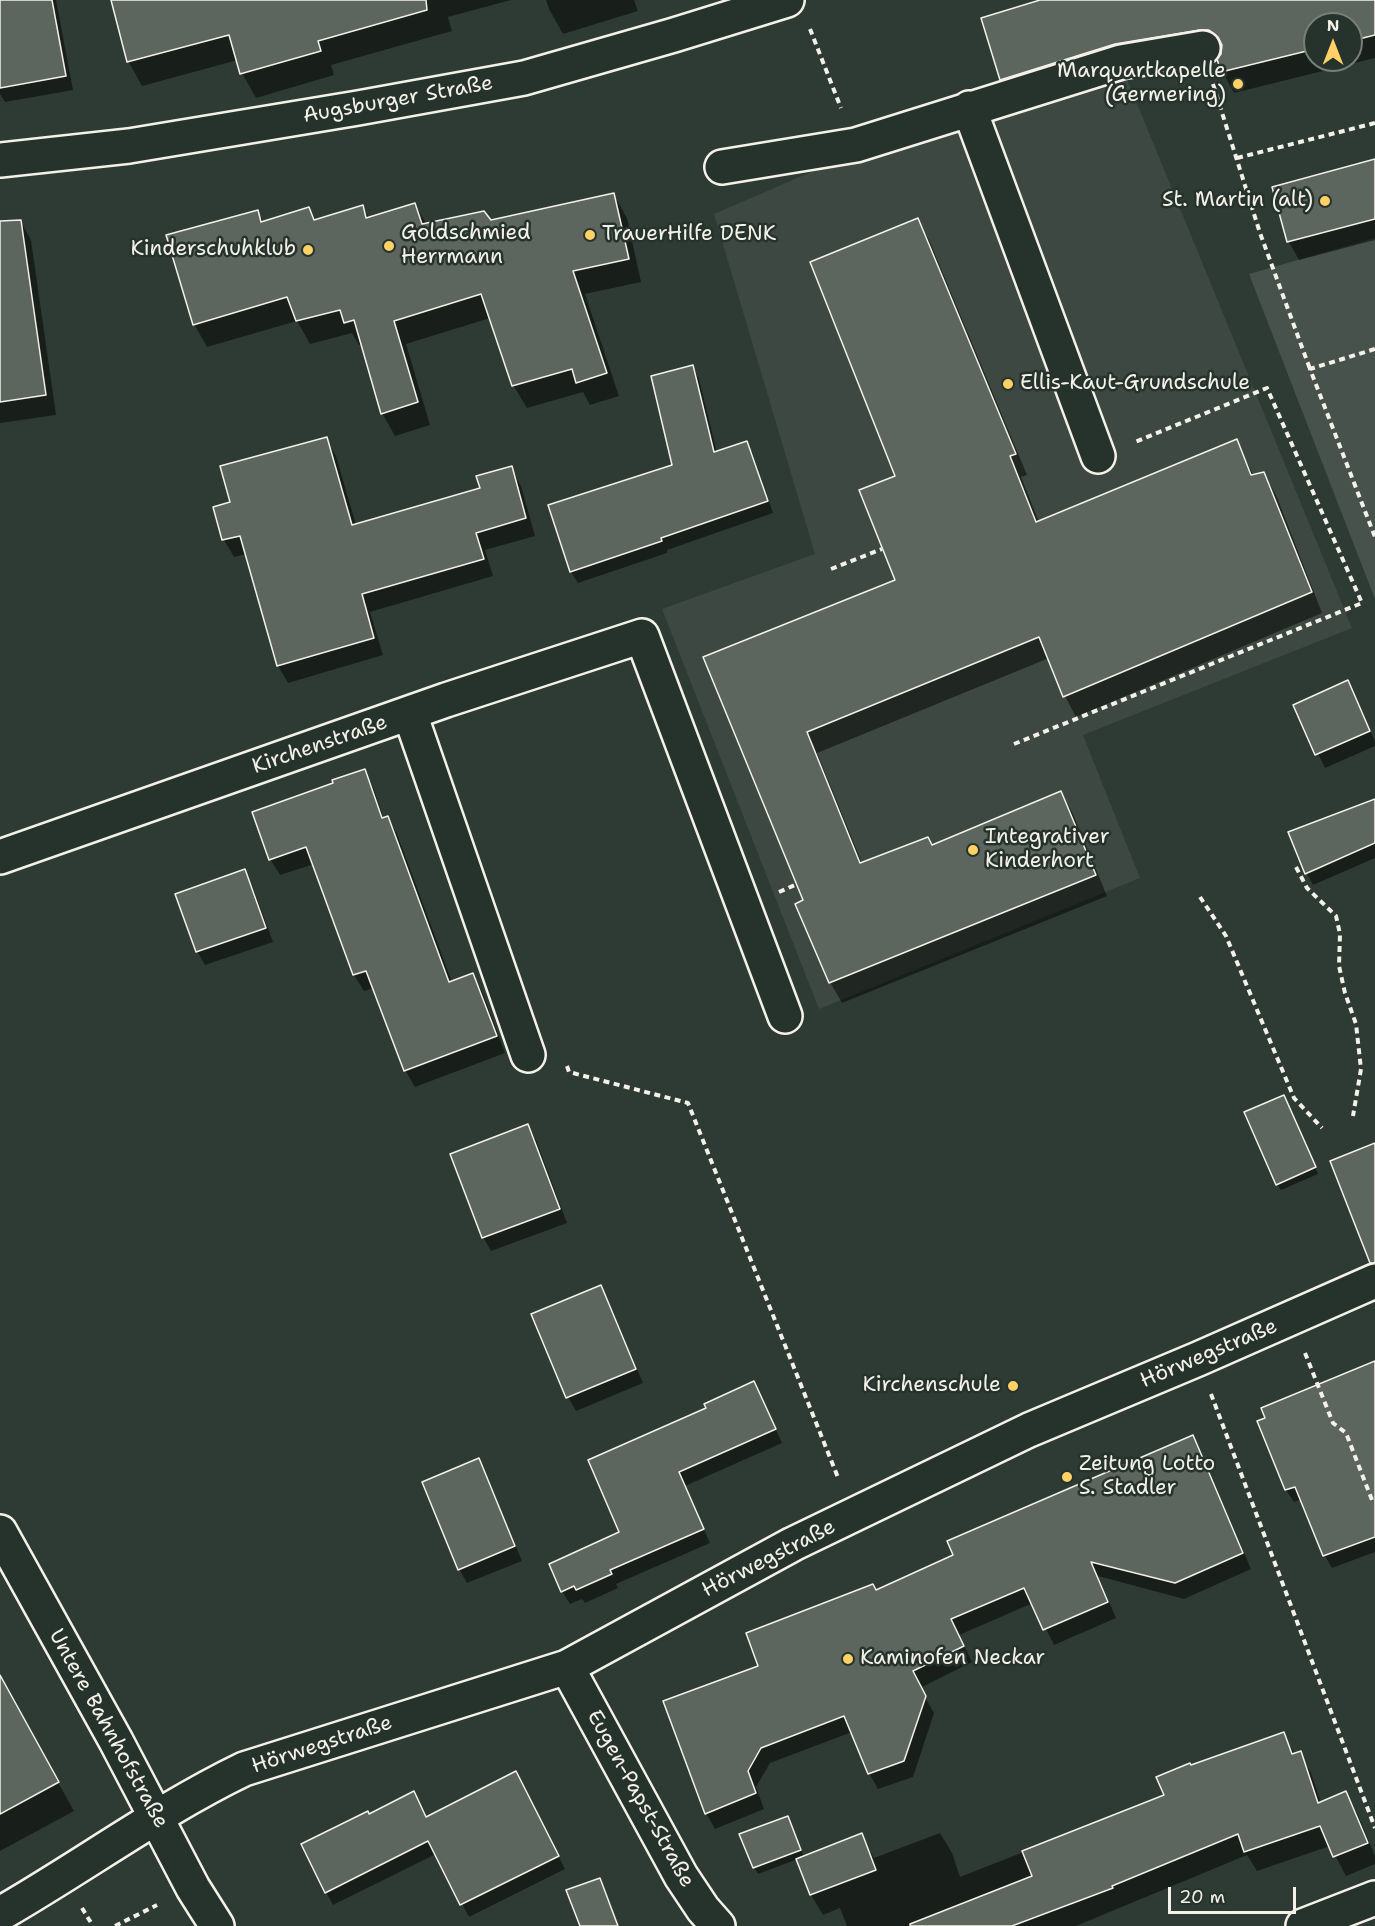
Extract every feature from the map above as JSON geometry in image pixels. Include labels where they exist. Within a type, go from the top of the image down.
[{"type":"street","name":"Augsburger Straße","points":[[0,160],[140,144],[524,78],[674,35],[797,10]]},
{"type":"street","points":[[722,167],[856,145],[1121,62],[1203,48]]},
{"type":"street","points":[[969,108],[1098,456]]},
{"type":"street","name":"Kirchenstraße","points":[[0,857],[642,636],[742,907],[785,1016]]},
{"type":"street","points":[[410,714],[528,1055]]},
{"type":"street","name":"Hörwegstraße","points":[[0,1914],[220,1780],[244,1769],[567,1667],[793,1544],[1029,1430],[1375,1281]]},
{"type":"street","name":"Untere Bahnhofstraße","points":[[0,1532],[157,1817],[193,1888],[216,1926]]},
{"type":"street","name":"Eugen-Papst-Straße","points":[[567,1667],[681,1876],[703,1909],[718,1926]]},
{"type":"street","points":[[1303,1926],[1375,1898]]},
{"type":"path","points":[[797,10],[856,145]]},
{"type":"path","points":[[1203,48],[1260,232],[1375,537]]},
{"type":"path","points":[[1237,158],[1375,123]]},
{"type":"path","points":[[1310,369],[1375,349]]},
{"type":"path","points":[[1014,744],[1362,603],[1267,388],[1098,456]]},
{"type":"path","points":[[831,569],[882,549]]},
{"type":"path","points":[[1296,867],[1307,888],[1336,916],[1340,934],[1339,966],[1345,993],[1356,1024],[1361,1069],[1353,1116]]},
{"type":"path","points":[[775,894],[797,884]]},
{"type":"path","points":[[1200,897],[1226,936],[1294,1098],[1322,1128]]},
{"type":"path","points":[[565,1061],[569,1072],[688,1103],[853,1516]]},
{"type":"path","points":[[1291,1319],[1333,1423],[1346,1433],[1372,1500]]},
{"type":"path","points":[[1198,1359],[1375,1828]]},
{"type":"path","points":[[115,1926],[193,1888]]},
{"type":"shaded area","name":"Ellis-Kaut-Grundschule","points":[[1122,67],[1352,628],[1083,735],[1140,878],[819,1009],[662,609],[815,554],[714,214],[818,169]]},
{"type":"shaded area","points":[[1375,238],[1375,599],[1249,274]]},
{"type":"building","points":[[0,0],[52,0],[66,76],[0,88]]},
{"type":"building","points":[[111,0],[426,0],[427,10],[318,41],[321,51],[240,74],[229,35],[127,62]]},
{"type":"building","points":[[1040,0],[1375,0],[1375,35],[1363,38],[1363,12],[1303,12],[1303,52],[1221,72],[1217,59],[1221,54],[1222,45],[1218,37],[1209,30],[1200,30],[1115,44],[1000,80],[981,18]]},
{"type":"building","name":"St. Martin (alt)","points":[[1375,159],[1375,219],[1287,242],[1272,187]]},
{"type":"building","points":[[614,193],[629,259],[573,271],[607,373],[576,383],[572,369],[512,386],[481,294],[394,321],[418,402],[381,414],[354,320],[344,323],[340,310],[296,321],[287,297],[193,325],[166,235],[258,210],[261,222],[309,207],[314,220],[363,205],[366,218],[415,203],[422,224],[484,211],[491,220]]},
{"type":"building","points":[[918,218],[1016,454],[1010,456],[1036,522],[1237,439],[1251,475],[1264,472],[1312,592],[1063,697],[1039,637],[807,732],[860,863],[928,837],[932,845],[1061,791],[1096,875],[829,983],[795,904],[803,900],[703,657],[895,580],[859,490],[895,476],[810,262]]},
{"type":"building","points":[[21,220],[46,395],[0,402],[0,221]]},
{"type":"building","points":[[693,365],[714,452],[747,441],[768,501],[661,538],[662,541],[570,572],[548,505],[672,465],[651,376]]},
{"type":"building","points":[[327,437],[352,525],[480,488],[476,476],[512,466],[526,518],[476,533],[484,559],[362,594],[374,638],[277,666],[240,536],[222,540],[213,507],[230,502],[220,466]]},
{"type":"building","points":[[1348,680],[1370,731],[1315,755],[1293,705]]},
{"type":"building","points":[[365,769],[382,818],[388,816],[449,982],[473,973],[497,1036],[404,1071],[366,971],[353,975],[306,847],[269,860],[252,812]]},
{"type":"building","points":[[1375,799],[1375,843],[1305,874],[1288,832]]},
{"type":"building","points":[[245,869],[266,928],[196,952],[175,894]]},
{"type":"building","points":[[1284,1095],[1316,1167],[1276,1185],[1244,1112]]},
{"type":"building","points":[[528,1124],[560,1209],[482,1238],[450,1154]]},
{"type":"building","points":[[1375,1143],[1375,1263],[1370,1263],[1330,1161]]},
{"type":"building","points":[[601,1285],[636,1369],[566,1398],[531,1314]]},
{"type":"building","points":[[1375,1361],[1375,1537],[1323,1556],[1295,1487],[1285,1490],[1257,1421],[1265,1418],[1261,1408]]},
{"type":"building","points":[[754,1381],[776,1429],[679,1472],[704,1529],[610,1570],[612,1574],[576,1590],[574,1586],[561,1592],[549,1564],[619,1532],[588,1460],[706,1408],[704,1404]]},
{"type":"building","points":[[1193,1435],[1243,1553],[1175,1583],[1091,1562],[1108,1602],[1043,1630],[1024,1588],[951,1619],[964,1646],[913,1671],[926,1696],[904,1761],[868,1774],[844,1716],[761,1748],[748,1771],[756,1793],[705,1814],[663,1701],[758,1666],[746,1633],[873,1584],[876,1590],[953,1555],[947,1541]]},
{"type":"building","points":[[479,1458],[515,1546],[458,1570],[422,1482]]},
{"type":"building","points":[[0,1675],[59,1782],[0,1814]]},
{"type":"building","points":[[1284,1732],[1292,1754],[1301,1751],[1318,1803],[1346,1791],[1368,1843],[1333,1857],[1320,1826],[1244,1852],[1238,1834],[1112,1886],[1113,1888],[1012,1926],[910,1926],[910,1924],[1032,1876],[1022,1851],[1164,1795],[1156,1777],[1190,1763],[1191,1765]]},
{"type":"building","points":[[516,1771],[559,1856],[460,1905],[428,1841],[325,1893],[301,1844],[414,1791],[426,1817]]},
{"type":"building","points":[[788,1816],[801,1850],[753,1868],[739,1834]]},
{"type":"building","points":[[862,1833],[876,1870],[810,1895],[796,1859]]},
{"type":"building","points":[[600,1878],[618,1926],[580,1926],[566,1890]]},
{"type":"place","name":"Marquartkapelle (Germering)","points":[[1238,84]]},
{"type":"place","name":"St. Martin (alt)","points":[[1325,201]]},
{"type":"place","name":"TrauerHilfe DENK","points":[[590,235]]},
{"type":"place","name":"Goldschmied Herrmann","points":[[389,246]]},
{"type":"place","name":"Kinderschuhklub","points":[[308,250]]},
{"type":"place","name":"Ellis-Kaut-Grundschule","points":[[1008,384]]},
{"type":"place","name":"Integrativer Kinderhort","points":[[973,850]]},
{"type":"place","name":"Kirchenschule","points":[[1013,1386]]},
{"type":"place","name":"Zeitung Lotto S. Stadler","points":[[1067,1477]]},
{"type":"place","name":"Kaminofen Neckar","points":[[848,1659]]}]
